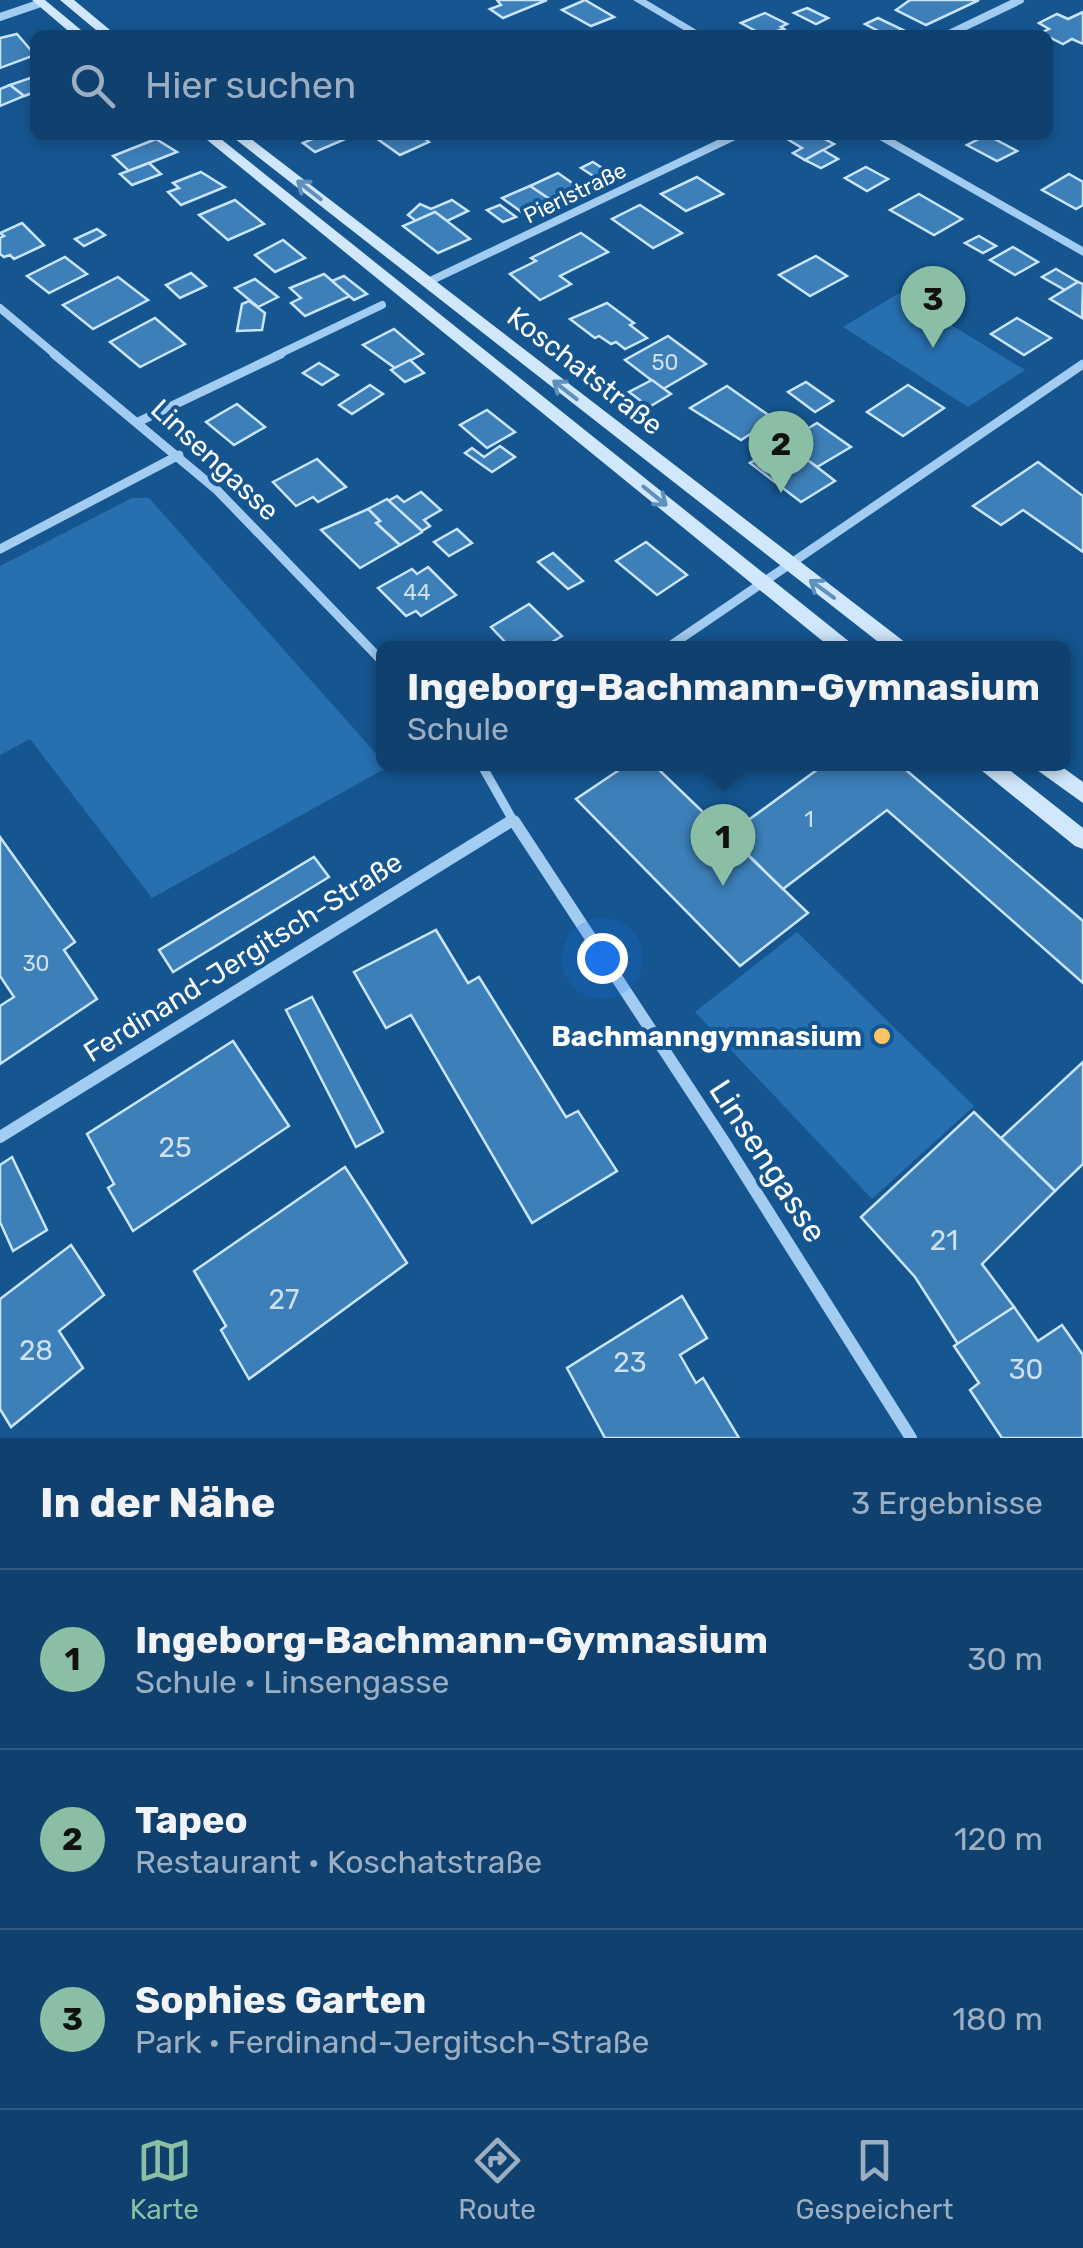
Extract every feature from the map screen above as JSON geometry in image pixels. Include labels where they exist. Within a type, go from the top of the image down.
[{"type":"main road","points":[[66,0],[104,30]]},
{"type":"main road","points":[[39,1],[75,30]]},
{"type":"main road","name":"Koschatstraße","points":[[214,140],[835,641]]},
{"type":"main road","name":"Koschatstraße","points":[[244,140],[890,641]]},
{"type":"main road","points":[[997,771],[1083,840]]},
{"type":"main road","points":[[1053,771],[1083,794]]},
{"type":"street","points":[[638,0],[691,30]]},
{"type":"street","points":[[957,30],[1020,0]]},
{"type":"street","points":[[0,16],[39,1]]},
{"type":"street","name":"Pierlstraße","points":[[428,282],[726,140]]},
{"type":"street","points":[[886,140],[1083,252]]},
{"type":"street","points":[[138,422],[382,305]]},
{"type":"street","name":"Linsengasse","points":[[0,308],[179,455],[376,655]]},
{"type":"street","points":[[677,641],[1083,364]]},
{"type":"street","points":[[0,549],[179,455]]},
{"type":"street","name":"Linsengasse","points":[[491,771],[513,820],[725,1143],[911,1438]]},
{"type":"street","name":"Ferdinand-Jergitsch-Straße","points":[[0,1137],[513,820]]},
{"type":"shaded area","points":[[899,293],[1025,370],[968,407],[843,327]]},
{"type":"shaded area","points":[[132,498],[149,498],[376,753],[376,771],[381,771],[152,898],[30,739],[0,755],[0,566]]},
{"type":"shaded area","points":[[797,932],[974,1106],[872,1199],[695,1012]]},
{"type":"building","points":[[497,0],[547,0],[503,18],[490,9],[501,5]]},
{"type":"building","points":[[585,0],[614,17],[591,26],[562,10]]},
{"type":"building","points":[[910,0],[979,0],[926,25],[896,10]]},
{"type":"building","points":[[807,8],[828,18],[816,24],[794,13]]},
{"type":"building","points":[[1083,12],[1083,44],[1072,39],[1063,44],[1053,39],[1053,30],[1039,23],[1057,14],[1068,19]]},
{"type":"building","points":[[765,13],[787,24],[780,30],[754,30],[741,23]]},
{"type":"building","points":[[878,18],[903,30],[876,30],[865,24]]},
{"type":"building","points":[[17,34],[30,49],[30,57],[0,68],[0,38]]},
{"type":"building","points":[[30,78],[30,94],[24,96],[10,85]]},
{"type":"building","points":[[10,85],[24,96],[0,106],[0,89]]},
{"type":"building","points":[[153,140],[177,152],[129,171],[113,156]]},
{"type":"building","points":[[310,140],[343,140],[315,152],[303,143]]},
{"type":"building","points":[[379,140],[429,142],[400,155]]},
{"type":"building","points":[[789,140],[826,140],[834,144],[805,160],[793,153],[802,148]]},
{"type":"building","points":[[977,140],[996,140],[1017,151],[997,161],[967,145]]},
{"type":"building","points":[[823,150],[838,159],[821,168],[805,160]]},
{"type":"building","points":[[593,162],[610,173],[598,179],[581,168]]},
{"type":"building","points":[[149,163],[161,174],[132,185],[120,174]]},
{"type":"building","points":[[866,167],[888,179],[867,191],[845,178]]},
{"type":"building","points":[[201,172],[225,187],[181,205],[168,192],[179,188],[173,183]]},
{"type":"building","points":[[558,173],[578,187],[551,200],[530,186]]},
{"type":"building","points":[[1069,174],[1083,182],[1083,205],[1076,209],[1042,190]]},
{"type":"building","points":[[697,177],[723,194],[686,211],[661,194]]},
{"type":"building","points":[[530,186],[551,200],[523,213],[502,198]]},
{"type":"building","points":[[919,194],[962,219],[934,235],[890,210]]},
{"type":"building","points":[[235,200],[264,224],[228,240],[199,215]]},
{"type":"building","points":[[452,200],[468,211],[447,221],[435,212],[416,221],[408,215],[420,204],[431,209]]},
{"type":"building","points":[[500,205],[516,217],[503,222],[487,210]]},
{"type":"building","points":[[640,205],[682,233],[653,248],[612,219]]},
{"type":"building","points":[[435,212],[470,239],[438,253],[403,226]]},
{"type":"building","points":[[22,223],[44,245],[14,259],[10,255],[4,257],[0,254],[0,238],[4,236],[0,233]]},
{"type":"building","points":[[97,229],[105,235],[84,246],[75,239]]},
{"type":"building","points":[[581,233],[608,252],[560,276],[571,284],[540,300],[510,274],[536,261],[531,258]]},
{"type":"building","points":[[979,236],[996,246],[983,253],[965,243]]},
{"type":"building","points":[[283,240],[305,258],[275,272],[255,255]]},
{"type":"building","points":[[1013,247],[1038,262],[1015,275],[990,260]]},
{"type":"building","points":[[816,256],[847,276],[810,296],[779,275]]},
{"type":"building","points":[[65,257],[87,274],[49,293],[27,276]]},
{"type":"building","points":[[1056,269],[1078,282],[1065,290],[1042,277]]},
{"type":"building","points":[[191,273],[206,286],[180,298],[166,285]]},
{"type":"building","points":[[324,274],[350,296],[305,316],[291,303],[301,298],[290,288]]},
{"type":"building","points":[[344,276],[367,294],[354,300],[332,281]]},
{"type":"building","points":[[118,277],[148,300],[93,329],[63,305]]},
{"type":"building","points":[[255,279],[278,297],[258,307],[235,288]]},
{"type":"building","points":[[1078,282],[1083,284],[1082,318],[1050,299]]},
{"type":"building","points":[[249,301],[265,313],[262,330],[237,331],[242,304]]},
{"type":"building","points":[[607,303],[647,338],[625,349],[616,342],[595,338],[570,319]]},
{"type":"building","points":[[155,318],[185,344],[140,367],[110,342]]},
{"type":"building","points":[[1017,318],[1051,338],[1024,355],[991,334]]},
{"type":"building","points":[[394,329],[423,354],[395,368],[363,345]]},
{"type":"building","points":[[668,336],[706,364],[663,389],[625,360]]},
{"type":"building","points":[[410,360],[424,373],[405,382],[391,370]]},
{"type":"building","points":[[319,363],[338,375],[322,385],[303,373]]},
{"type":"building","points":[[652,380],[671,394],[649,407],[629,392]]},
{"type":"building","points":[[806,382],[833,401],[815,412],[788,392]]},
{"type":"building","points":[[370,385],[383,394],[352,414],[339,405]]},
{"type":"building","points":[[908,385],[944,408],[903,436],[867,412]]},
{"type":"building","points":[[727,386],[774,419],[741,440],[690,408]]},
{"type":"building","points":[[237,404],[265,427],[234,445],[206,422]]},
{"type":"building","points":[[487,410],[515,432],[487,448],[460,425]]},
{"type":"building","points":[[817,423],[851,447],[817,467],[784,443]]},
{"type":"building","points":[[784,443],[835,481],[801,502],[750,463]]},
{"type":"building","points":[[500,446],[515,457],[492,472],[465,453],[472,448],[484,457]]},
{"type":"building","points":[[317,459],[346,487],[318,502],[313,497],[296,506],[273,482]]},
{"type":"building","points":[[1038,462],[1083,496],[1083,552],[1023,510],[1001,525],[973,506]]},
{"type":"building","points":[[421,492],[441,510],[424,520],[430,526],[422,531],[388,501],[397,496],[404,502]]},
{"type":"building","points":[[387,499],[422,532],[400,545],[376,523],[380,521],[368,509]]},
{"type":"building","points":[[368,509],[380,521],[376,523],[400,545],[360,568],[321,530]]},
{"type":"building","points":[[457,529],[472,543],[449,556],[434,542]]},
{"type":"building","points":[[646,542],[687,575],[657,595],[616,561]]},
{"type":"building","points":[[553,553],[583,581],[568,589],[538,562]]},
{"type":"building","points":[[428,567],[456,595],[421,616],[416,611],[406,616],[378,588],[412,569],[417,574]]},
{"type":"building","points":[[529,604],[562,636],[554,641],[504,641],[491,627]]},
{"type":"building","points":[[618,771],[660,771],[808,913],[740,966],[576,799]]},
{"type":"building","points":[[815,771],[907,771],[1083,921],[1083,983],[887,810],[783,889],[728,835]]},
{"type":"building","points":[[0,837],[75,942],[64,950],[97,999],[0,1064],[0,1006],[14,997],[0,976]]},
{"type":"building","points":[[314,857],[329,877],[173,972],[159,950]]},
{"type":"building","points":[[436,930],[468,983],[479,977],[566,1117],[578,1111],[617,1171],[532,1223],[411,1015],[386,1028],[354,972]]},
{"type":"building","points":[[312,997],[383,1132],[356,1147],[286,1010]]},
{"type":"building","points":[[233,1041],[289,1126],[133,1231],[108,1188],[114,1184],[87,1134]]},
{"type":"building","points":[[1083,1062],[1083,1164],[1055,1191],[1001,1138]]},
{"type":"building","points":[[974,1112],[1055,1191],[982,1264],[1014,1307],[958,1344],[915,1277],[861,1217]]},
{"type":"building","points":[[12,1157],[47,1230],[13,1251],[0,1222],[0,1165]]},
{"type":"building","points":[[345,1167],[407,1263],[249,1379],[221,1330],[226,1326],[194,1271]]},
{"type":"building","points":[[71,1245],[104,1295],[59,1331],[83,1368],[11,1427],[0,1409],[0,1299]]},
{"type":"building","points":[[682,1296],[707,1338],[680,1355],[696,1383],[703,1378],[739,1438],[605,1438],[567,1368]]},
{"type":"building","points":[[1014,1307],[1038,1341],[1062,1325],[1083,1355],[1083,1438],[1002,1438],[970,1390],[979,1383],[954,1346]]},
{"type":"place","name":"Sophies Garten","points":[[933,348]]},
{"type":"place","name":"Tapeo","points":[[781,493]]},
{"type":"place","name":"Ingeborg-Bachmann-Gymnasium","points":[[723,886]]},
{"type":"place","name":"Bachmanngymnasium","points":[[882,1036]]}]
